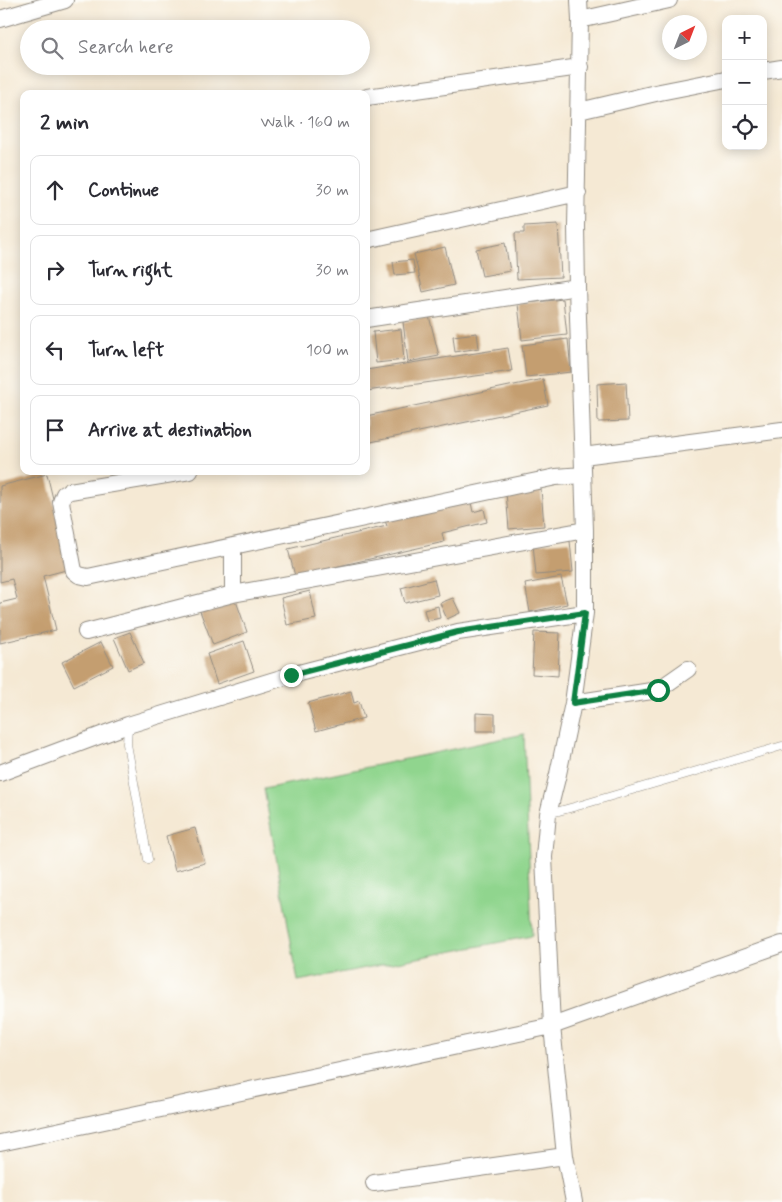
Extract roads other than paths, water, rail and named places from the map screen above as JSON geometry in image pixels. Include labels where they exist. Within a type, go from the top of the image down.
[{"type":"street","points":[[0,19],[65,0]]},
{"type":"street","points":[[574,1202],[565,1156],[552,1026],[544,857],[548,814],[573,703],[585,613],[585,530],[576,226],[580,67],[578,0]]},
{"type":"street","points":[[580,20],[669,0]]},
{"type":"street","points":[[370,97],[580,67]]},
{"type":"street","points":[[767,70],[782,68]]},
{"type":"street","points":[[579,111],[722,80]]},
{"type":"street","points":[[370,239],[578,193]]},
{"type":"street","points":[[370,318],[577,287]]},
{"type":"street","points":[[582,456],[782,430]]},
{"type":"street","points":[[166,475],[70,491],[64,494],[61,502],[74,571],[79,575],[88,577],[556,477],[583,475]]},
{"type":"street","points":[[86,632],[234,594],[585,530]]},
{"type":"street","points":[[233,546],[234,594]]},
{"type":"street","points":[[0,773],[128,725],[291,675],[449,635],[585,613]]},
{"type":"street","points":[[573,703],[658,690],[688,669]]},
{"type":"street","points":[[0,1143],[552,1026],[782,944]]},
{"type":"street","points":[[374,1183],[565,1156]]},
{"type":"lane","points":[[128,725],[128,744],[148,859]]},
{"type":"lane","points":[[548,814],[782,746]]}]
